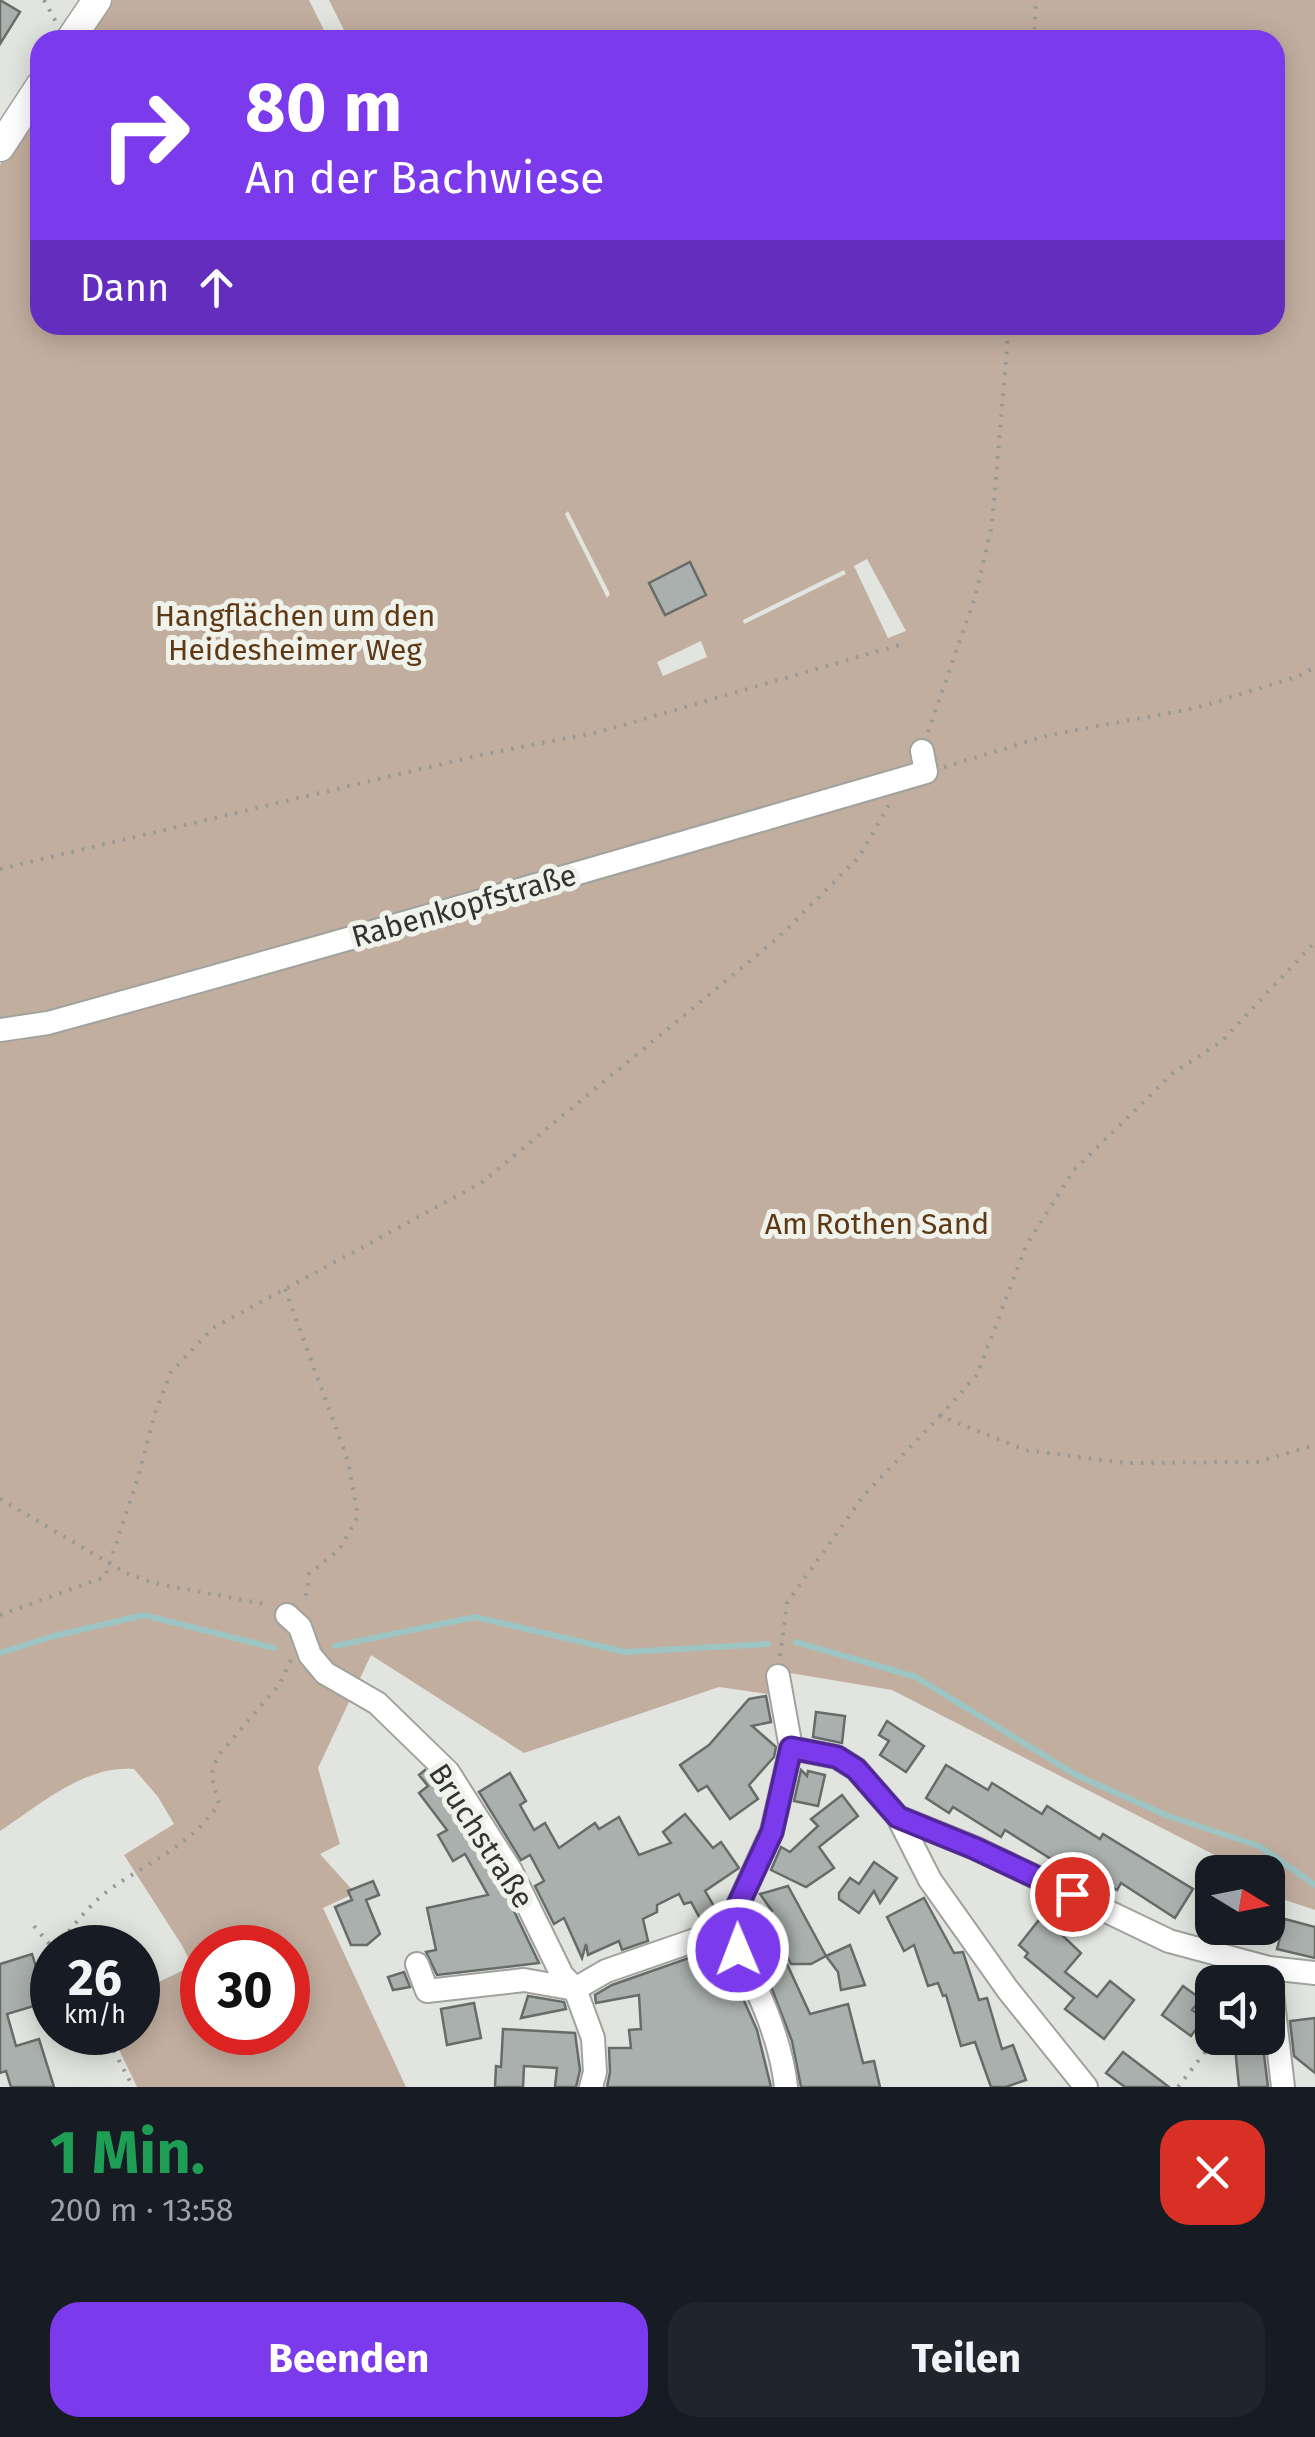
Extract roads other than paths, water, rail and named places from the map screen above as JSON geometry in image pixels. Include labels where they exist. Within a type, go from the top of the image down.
[{"type":"main road","points":[[77,30],[97,0]]},
{"type":"main road","points":[[0,147],[30,101]]},
{"type":"street","name":"Rabenkopfstraße","points":[[0,1030],[48,1024],[416,922],[675,842],[895,781],[924,761]]},
{"type":"street","name":"Bruchstraße","points":[[296,1626],[310,1655],[325,1673],[378,1703],[448,1772],[511,1871],[562,1975],[576,1989],[593,2038],[591,2087]]},
{"type":"street","points":[[417,1964],[427,1990],[524,1980],[576,1989],[606,1971],[727,1929],[772,1832],[791,1748],[778,1676]]},
{"type":"street","points":[[791,1748],[837,1757],[848,1763],[898,1817],[930,1880],[1008,1990],[1086,2087]]},
{"type":"street","points":[[898,1817],[974,1848],[1168,1941],[1258,1965]]},
{"type":"street","points":[[727,1929],[750,1972],[770,2024],[786,2087]]},
{"type":"street","points":[[1285,1970],[1315,1973]]},
{"type":"street","points":[[1279,2055],[1283,2087]]},
{"type":"waterway","points":[[0,1653],[144,1615],[274,1648]]},
{"type":"waterway","points":[[335,1646],[475,1617],[625,1652],[768,1644]]},
{"type":"waterway","points":[[796,1642],[916,1677],[1076,1775],[1168,1816],[1259,1846],[1315,1885]]},
{"type":"park label","name":"Hangflächen um den Heidesheimer Weg","points":[[295,633]]},
{"type":"park label","name":"Am Rothen Sand","points":[[877,1224]]}]
